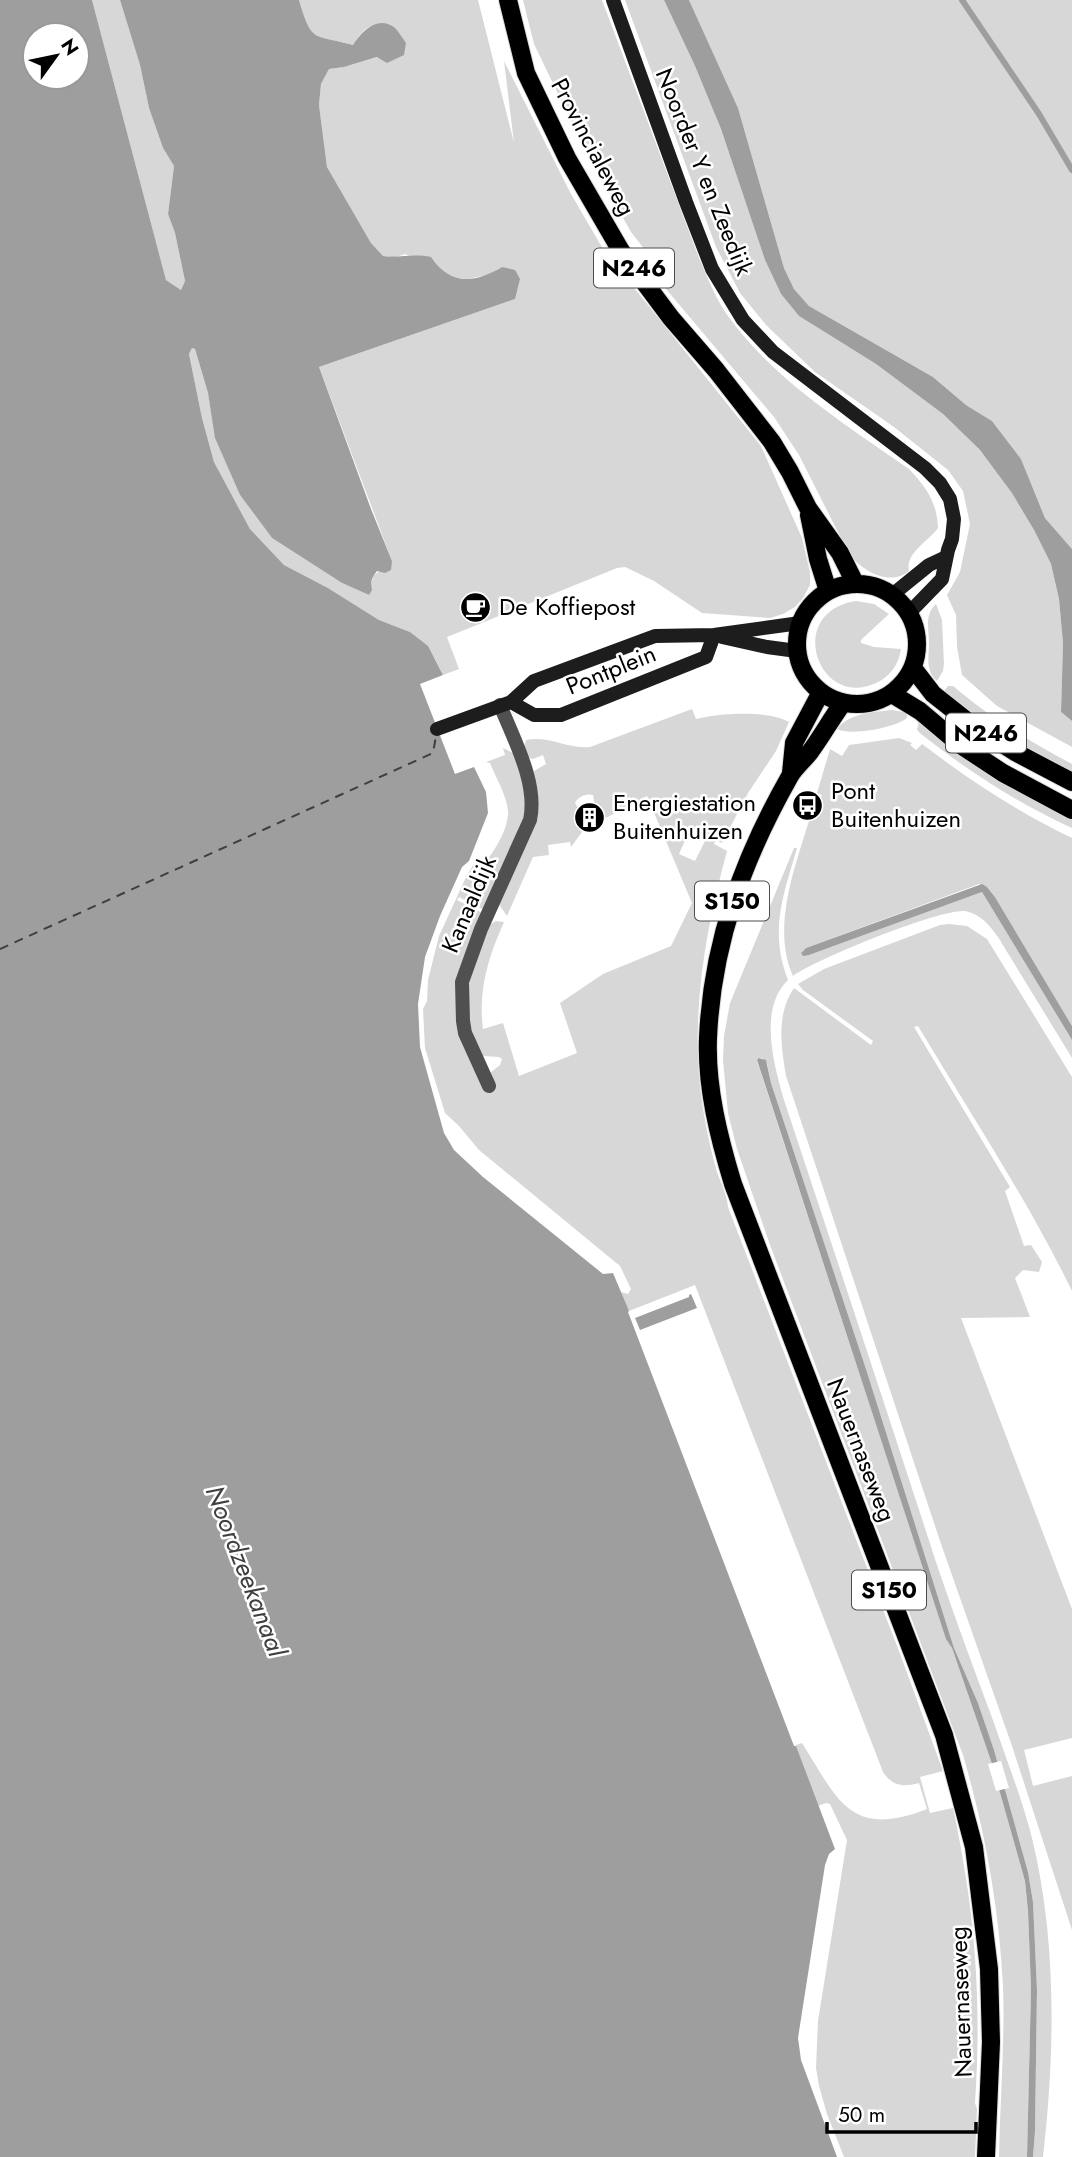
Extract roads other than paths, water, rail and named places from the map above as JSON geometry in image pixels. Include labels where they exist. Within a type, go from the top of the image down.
[{"type":"main road","name":"Provincialeweg","points":[[508,0],[526,73],[568,158],[621,251],[671,318],[753,415],[790,472],[808,508],[840,553],[855,583]]},
{"type":"main road","name":"Provincialeweg","points":[[808,508],[828,592]]},
{"type":"main road","points":[[855,583],[873,586],[892,595],[909,613],[914,623],[918,645],[913,668],[904,682],[892,694],[861,705],[842,703],[821,692],[807,678],[797,652],[800,623],[810,606],[838,586],[855,583]]},
{"type":"main road","name":"N246","points":[[913,668],[933,694],[971,724],[1015,752],[1072,782]]},
{"type":"main road","name":"Nauernaseweg","points":[[791,773],[794,743],[821,692]]},
{"type":"main road","name":"N246","points":[[892,694],[920,711],[959,744],[1003,774],[1072,810]]},
{"type":"main road","name":"Nauernaseweg","points":[[842,703],[811,751],[791,773],[746,863],[728,912],[716,963],[712,998],[708,1040],[710,1078],[720,1139],[733,1185],[944,1735],[968,1821],[974,1847],[989,1969],[991,2042],[986,2157]]},
{"type":"street","name":"Noorder Y en Zeedijk","points":[[613,0],[712,269],[743,320],[773,352],[925,468],[940,483],[950,499],[954,519],[942,579],[909,613]]},
{"type":"street","points":[[892,595],[929,565],[946,557]]},
{"type":"street","name":"Pontplein","points":[[437,729],[506,704],[534,681],[655,636],[714,635],[800,623]]},
{"type":"street","name":"Pontplein","points":[[714,635],[797,652]]},
{"type":"street","name":"Pontplein","points":[[506,704],[534,715],[561,715],[706,657],[714,635]]},
{"type":"street","name":"Kanaaldijk","points":[[489,1086],[465,1033],[463,982],[481,929],[533,805],[531,788],[514,740],[506,704]]},
{"type":"water","name":"Noordzeekanaal","points":[[0,0],[92,0],[166,280],[181,290],[185,281],[175,233],[168,214],[174,166],[163,148],[149,108],[140,65],[120,0],[299,0],[311,31],[322,38],[353,45],[371,26],[382,23],[395,28],[406,43],[404,55],[387,63],[377,57],[329,69],[321,84],[319,105],[327,167],[371,243],[383,256],[431,257],[446,273],[463,279],[473,279],[502,267],[515,270],[520,279],[515,299],[319,367],[392,561],[391,570],[385,573],[377,571],[374,575],[369,595],[342,583],[272,538],[240,495],[215,438],[208,393],[195,349],[192,348],[189,354],[214,462],[250,529],[284,565],[328,588],[379,620],[410,632],[428,646],[443,675],[420,684],[455,774],[474,767],[486,792],[488,813],[469,861],[462,867],[440,916],[425,957],[418,1004],[420,1047],[444,1133],[454,1150],[483,1177],[603,1274],[613,1273],[835,1849],[829,1854],[825,1865],[798,2038],[801,2060],[837,2157],[0,2157]]},
{"type":"water","points":[[664,0],[689,0],[738,108],[784,268],[794,289],[809,306],[933,377],[966,405],[992,421],[1021,459],[1045,518],[1072,549],[1072,721],[1061,712],[1063,643],[1059,599],[1051,564],[1034,530],[1012,493],[980,450],[943,414],[876,364],[799,316],[781,294],[765,260],[721,129]]},
{"type":"water","points":[[982,884],[995,897],[1072,1026],[1072,1040],[982,892],[809,955],[803,956],[801,953],[806,948]]},
{"type":"water","points":[[757,1060],[766,1060],[771,1083],[866,1369],[954,1648],[978,1703],[994,1750],[1028,1872],[1033,1902],[1037,1990],[1033,2157],[1027,2157],[1031,1989],[1025,1881],[991,1761],[952,1648],[946,1639]]},
{"type":"water","points":[[691,1294],[697,1308],[640,1330],[635,1318]]},
{"type":"waterway","points":[[962,0],[1039,114],[1072,170]]},
{"type":"place","name":"De Koffiepost","points":[[476,607]]},
{"type":"place","name":"Pont Buitenhuizen","points":[[808,805]]},
{"type":"place","name":"Energiestation Buitenhuizen","points":[[590,817]]}]
